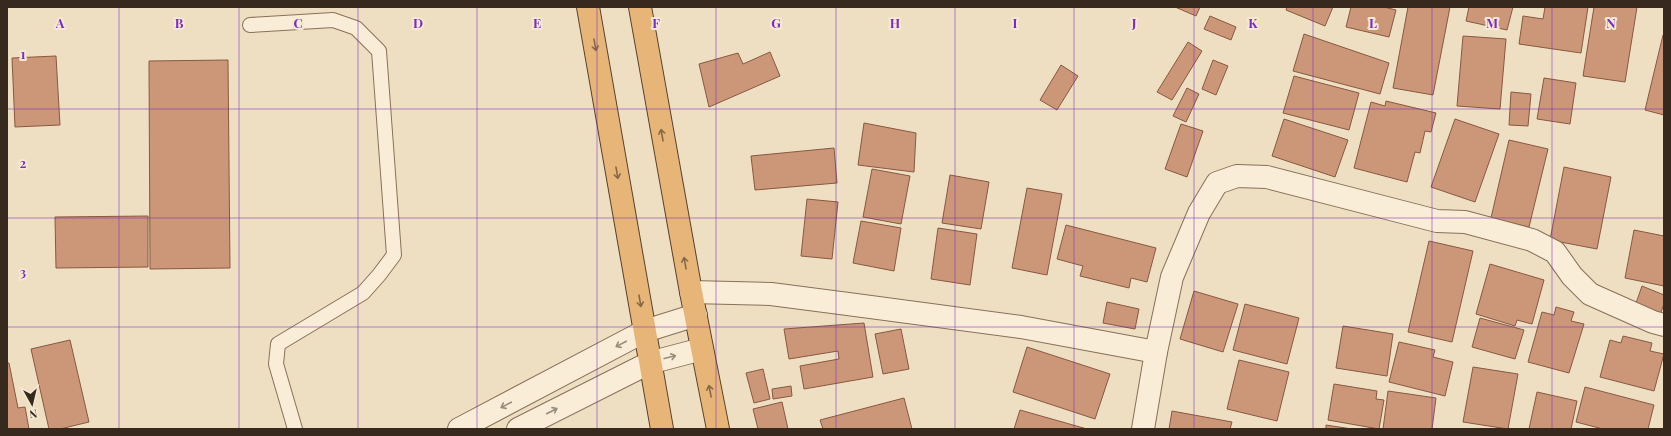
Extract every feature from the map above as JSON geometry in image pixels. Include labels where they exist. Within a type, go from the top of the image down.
[{"type":"highway","points":[[588,7],[645,331],[649,363],[662,429]]},
{"type":"highway","points":[[640,7],[691,292],[718,429]]},
{"type":"street","points":[[1143,429],[1156,352],[1172,277],[1199,213],[1217,183],[1237,176],[1267,177],[1437,221],[1465,222],[1532,240],[1555,252],[1572,276],[1590,294],[1653,322],[1664,325]]},
{"type":"street","points":[[691,292],[770,294],[856,305],[1021,328],[1156,352]]},
{"type":"street","points":[[460,429],[645,331],[696,315]]},
{"type":"street","points":[[518,429],[649,363],[702,349]]},
{"type":"lane","points":[[250,25],[332,20],[356,28],[379,51],[394,255],[363,293],[278,344],[276,364],[295,429]]},
{"type":"building","points":[[1175,7],[1200,7],[1196,16]]},
{"type":"building","points":[[1287,7],[1333,7],[1325,26],[1286,10]]},
{"type":"building","points":[[1351,7],[1384,7],[1396,10],[1389,37],[1346,27]]},
{"type":"building","points":[[1408,7],[1450,7],[1433,95],[1393,88]]},
{"type":"building","points":[[1469,7],[1513,7],[1507,30],[1466,21]]},
{"type":"building","points":[[1545,7],[1588,7],[1581,53],[1519,44],[1523,16],[1543,19]]},
{"type":"building","points":[[1594,7],[1637,7],[1625,82],[1583,76]]},
{"type":"building","points":[[1210,16],[1236,27],[1231,40],[1204,29]]},
{"type":"building","points":[[1304,34],[1389,63],[1380,94],[1293,71]]},
{"type":"building","points":[[1664,35],[1664,115],[1645,110]]},
{"type":"building","points":[[1463,36],[1506,39],[1500,109],[1457,106]]},
{"type":"building","points":[[1188,42],[1202,51],[1172,100],[1157,92]]},
{"type":"building","points":[[770,52],[780,76],[709,107],[699,64],[738,53],[743,64]]},
{"type":"building","points":[[56,56],[60,125],[15,127],[12,58]]},
{"type":"building","points":[[228,60],[230,268],[150,269],[149,61]]},
{"type":"building","points":[[1213,60],[1228,66],[1216,95],[1202,89]]},
{"type":"building","points":[[1061,65],[1078,76],[1057,110],[1040,100]]},
{"type":"building","points":[[1294,76],[1359,93],[1349,130],[1283,113]]},
{"type":"building","points":[[1544,78],[1576,83],[1570,124],[1537,119]]},
{"type":"building","points":[[1187,88],[1199,94],[1186,122],[1173,116]]},
{"type":"building","points":[[1511,92],[1531,94],[1528,126],[1509,125]]},
{"type":"building","points":[[1386,101],[1436,113],[1431,132],[1425,131],[1420,153],[1415,152],[1407,182],[1354,168],[1371,102],[1385,106]]},
{"type":"building","points":[[1284,119],[1348,140],[1335,177],[1272,156]]},
{"type":"building","points":[[1455,119],[1499,134],[1475,202],[1431,187]]},
{"type":"building","points":[[864,123],[916,133],[914,172],[858,165]]},
{"type":"building","points":[[1181,124],[1203,131],[1187,177],[1165,169]]},
{"type":"building","points":[[1509,140],[1548,149],[1529,227],[1491,218]]},
{"type":"building","points":[[834,148],[837,183],[755,190],[751,156]]},
{"type":"building","points":[[1564,167],[1611,177],[1597,249],[1550,240]]},
{"type":"building","points":[[872,169],[910,176],[901,224],[863,217]]},
{"type":"building","points":[[950,175],[989,182],[981,229],[942,223]]},
{"type":"building","points":[[1027,188],[1062,194],[1047,275],[1012,268]]},
{"type":"building","points":[[807,199],[838,202],[832,259],[801,256]]},
{"type":"building","points":[[148,216],[148,267],[56,268],[55,217]]},
{"type":"building","points":[[861,221],[901,228],[894,271],[853,263]]},
{"type":"building","points":[[1066,225],[1156,248],[1147,282],[1131,278],[1129,288],[1080,276],[1083,266],[1057,259]]},
{"type":"building","points":[[938,228],[977,234],[970,285],[931,279]]},
{"type":"building","points":[[1634,230],[1664,236],[1664,286],[1625,278]]},
{"type":"building","points":[[1429,241],[1473,251],[1452,342],[1408,332]]},
{"type":"building","points":[[1490,264],[1544,280],[1532,324],[1517,320],[1515,326],[1476,314]]},
{"type":"building","points":[[1642,286],[1664,295],[1664,304],[1660,315],[1635,306]]},
{"type":"building","points":[[1194,291],[1238,304],[1223,352],[1180,339]]},
{"type":"building","points":[[1107,302],[1139,309],[1135,329],[1103,323]]},
{"type":"building","points":[[1245,304],[1299,318],[1287,364],[1233,350]]},
{"type":"building","points":[[1556,307],[1574,312],[1571,321],[1584,324],[1569,373],[1528,362],[1542,312],[1554,315]]},
{"type":"building","points":[[1480,318],[1524,330],[1515,359],[1472,347]]},
{"type":"building","points":[[864,323],[873,377],[804,389],[800,366],[839,359],[838,351],[789,359],[784,329]]},
{"type":"building","points":[[1343,326],[1393,334],[1387,376],[1336,368]]},
{"type":"building","points":[[901,329],[909,369],[883,374],[875,334]]},
{"type":"building","points":[[1623,336],[1652,343],[1650,351],[1664,354],[1654,391],[1600,377],[1610,340],[1621,343]]},
{"type":"building","points":[[70,340],[89,422],[60,429],[49,429],[31,349]]},
{"type":"building","points":[[1399,342],[1435,350],[1433,357],[1453,362],[1445,396],[1389,382]]},
{"type":"building","points":[[1027,347],[1110,374],[1095,419],[1013,392]]},
{"type":"building","points":[[1239,360],[1289,372],[1277,421],[1227,409]]},
{"type":"building","points":[[7,363],[9,363],[18,408],[25,407],[29,429],[7,429]]},
{"type":"building","points":[[1473,367],[1518,374],[1508,429],[1463,422]]},
{"type":"building","points":[[763,369],[770,399],[754,403],[746,373]]},
{"type":"building","points":[[1334,384],[1377,391],[1376,399],[1384,400],[1379,429],[1328,420]]},
{"type":"building","points":[[791,386],[792,396],[773,399],[772,389]]},
{"type":"building","points":[[1585,387],[1654,405],[1648,429],[1603,429],[1576,422]]},
{"type":"building","points":[[1388,391],[1436,398],[1432,429],[1383,429]]},
{"type":"building","points":[[1537,392],[1577,401],[1571,429],[1529,429]]},
{"type":"building","points":[[904,398],[912,429],[823,429],[820,420]]},
{"type":"building","points":[[782,402],[788,429],[758,429],[753,409]]},
{"type":"building","points":[[1020,410],[1087,429],[1014,429]]},
{"type":"building","points":[[1172,411],[1232,422],[1230,429],[1169,429]]},
{"type":"building","points":[[1326,425],[1352,429],[1326,429]]}]
